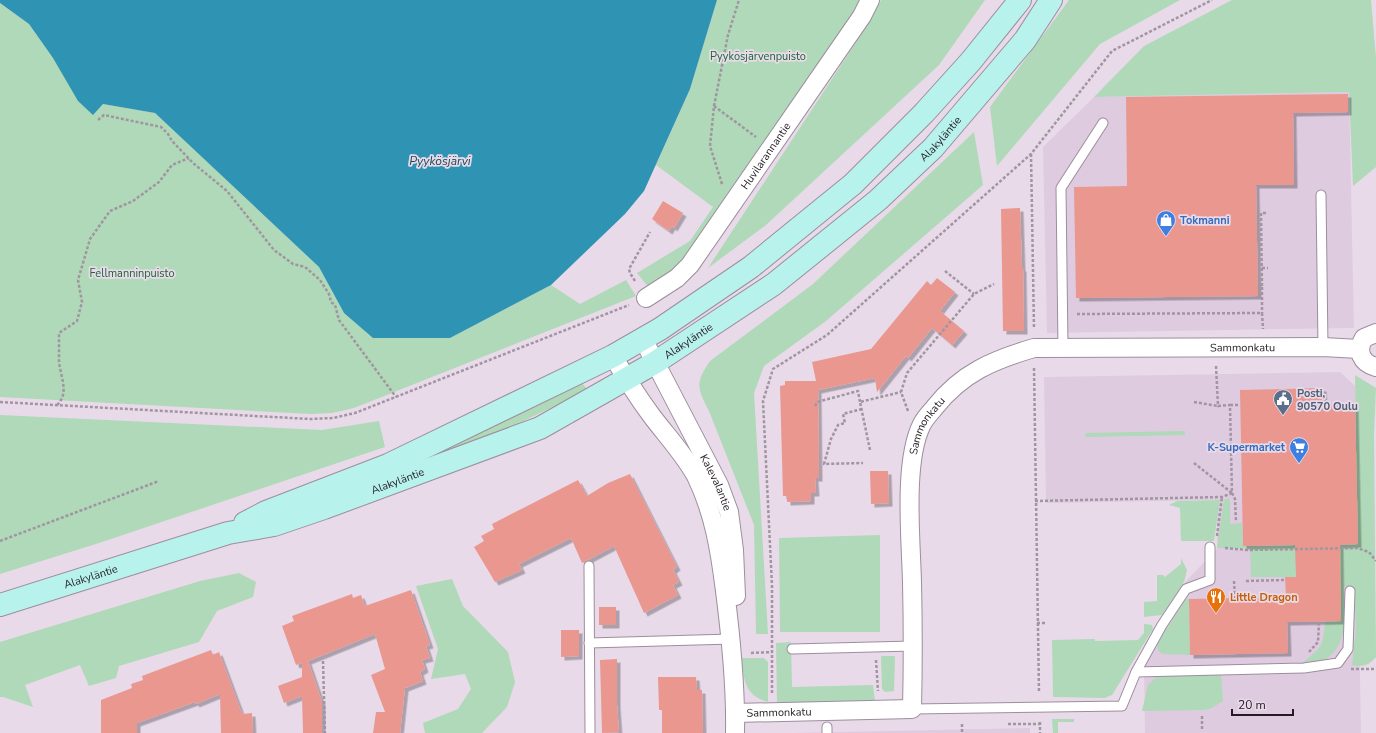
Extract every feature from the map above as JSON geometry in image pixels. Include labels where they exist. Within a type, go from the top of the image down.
[{"type":"main road","name":"Alakyläntie","points":[[228,533],[266,512],[388,464],[613,356],[643,339],[751,267],[853,184],[924,113],[971,61],[1020,0]]},
{"type":"main road","name":"Alakyläntie","points":[[0,605],[228,533],[274,525],[540,428],[656,362],[774,284],[878,200],[933,148],[1025,40],[1051,0]]},
{"type":"street","name":"Huvilarannantie","points":[[646,298],[684,272],[735,201],[862,16],[870,0]]},
{"type":"street","points":[[1376,332],[1364,338],[1360,349],[1362,359],[1366,363],[1376,367]]},
{"type":"street","name":"Kalevalantie","points":[[643,339],[719,486],[729,512],[734,550],[736,593],[732,639]]},
{"type":"street","name":"Sammonkatu","points":[[735,712],[912,709],[913,646],[910,468],[922,424],[939,402],[959,382],[976,369],[999,359],[1034,356],[1063,348],[1323,347],[1360,349]]},
{"type":"street","name":"Kalevalantie","points":[[613,356],[626,379],[651,415],[674,443],[696,476],[714,521],[732,639],[735,733]]},
{"type":"lane","points":[[1063,348],[1061,188],[1102,124]]},
{"type":"lane","points":[[1321,194],[1323,347]]},
{"type":"lane","points":[[912,709],[1122,706],[1136,672],[1162,625],[1186,589],[1210,580],[1210,547]]},
{"type":"lane","points":[[589,566],[590,732]]},
{"type":"lane","points":[[1136,672],[1288,668],[1338,663],[1348,649],[1350,591]]},
{"type":"lane","points":[[590,643],[732,639]]},
{"type":"lane","points":[[792,649],[913,646]]},
{"type":"path","points":[[735,201],[720,181],[710,146],[714,106],[728,36],[739,0]]},
{"type":"path","points":[[772,712],[772,586],[763,401],[774,369],[827,335],[1031,154],[1112,52],[1212,0]]},
{"type":"path","points":[[714,106],[771,149]]},
{"type":"path","points":[[98,120],[104,115],[161,127],[172,141],[198,168],[227,191],[274,250],[293,264],[305,267],[320,280],[331,302],[335,305],[339,320],[396,397]]},
{"type":"path","points":[[1031,154],[1035,501],[1040,733]]},
{"type":"path","points":[[57,405],[62,400],[64,386],[59,362],[59,333],[77,321],[82,302],[78,280],[90,239],[110,211],[133,201],[159,182],[172,165],[189,158]]},
{"type":"path","points":[[1264,334],[1262,313],[1261,213],[1267,213]]},
{"type":"path","points":[[635,281],[629,269],[650,232]]},
{"type":"path","points":[[1262,268],[1268,268]]},
{"type":"path","points":[[945,270],[974,294]]},
{"type":"path","points":[[908,413],[901,392],[906,374],[974,294],[994,284]]},
{"type":"path","points":[[0,402],[310,420],[333,418],[356,413],[646,298]]},
{"type":"path","points":[[1062,324],[1071,314],[1262,313]]},
{"type":"path","points":[[1216,360],[1218,406]]},
{"type":"path","points":[[815,406],[816,402],[858,391],[870,450]]},
{"type":"path","points":[[860,402],[901,392]]},
{"type":"path","points":[[1194,402],[1218,406],[1240,405]]},
{"type":"path","points":[[1230,405],[1232,493]]},
{"type":"path","points":[[862,409],[843,414],[845,423],[838,425],[831,439],[824,464],[863,463]]},
{"type":"path","points":[[1194,463],[1232,493],[1235,499],[1236,522]]},
{"type":"path","points":[[0,541],[159,481]]},
{"type":"path","points":[[1035,501],[1222,497],[1232,493]]},
{"type":"path","points":[[1210,547],[1216,540],[1222,497]]},
{"type":"path","points":[[1210,547],[1247,550],[1357,548],[1369,552],[1376,561]]},
{"type":"path","points":[[1246,581],[1285,580]]},
{"type":"path","points":[[1234,581],[1235,598]]},
{"type":"path","points":[[1288,668],[1316,646],[1320,634],[1319,622]]},
{"type":"path","points":[[1037,623],[1045,623]]},
{"type":"path","points":[[876,647],[877,685],[880,695]]},
{"type":"path","points":[[324,661],[325,733]]},
{"type":"path","points":[[1338,663],[1352,669],[1376,669]]},
{"type":"path","points":[[1202,716],[1202,729]]},
{"type":"path","points":[[962,724],[962,733]]},
{"type":"shaded area","points":[[1349,92],[1354,328],[1047,333],[1043,147],[1094,97]]},
{"type":"shaded area","points":[[1340,372],[1355,386],[1361,733],[1145,733],[1144,656],[1164,641],[1164,604],[1217,549],[1217,500],[1046,503],[1044,377]]},
{"type":"shaded area","points":[[1030,728],[1030,733],[792,733]]},
{"type":"green space","name":"Pyykösjärvenpuisto","points":[[717,0],[861,0],[856,10],[679,267],[649,288],[637,273],[690,241],[713,207],[656,165],[690,89]]},
{"type":"green space","points":[[881,0],[985,0],[939,65],[766,225],[708,268],[866,27]]},
{"type":"green space","points":[[1069,0],[1180,0],[1100,44],[997,166],[990,107]]},
{"type":"green space","points":[[1232,0],[1371,0],[1376,58],[1376,167],[1353,186],[1349,92],[1094,97],[1144,46]]},
{"type":"green space","name":"Fellmanninpuisto","points":[[0,3],[29,24],[93,114],[103,104],[155,113],[319,267],[344,313],[450,338],[551,285],[580,304],[626,280],[636,296],[354,408],[332,413],[311,414],[0,397]]},
{"type":"green space","points":[[974,132],[983,185],[826,321],[764,366],[754,393],[768,634],[756,634],[754,525],[709,411],[702,397],[699,386],[702,375],[710,361],[813,284]]},
{"type":"green space","points":[[1355,375],[1376,388],[1374,434],[1376,657],[1365,665],[1352,665],[1356,627],[1354,586],[1344,587],[1344,626],[1337,649],[1329,657],[1318,662],[1302,663],[1318,650],[1322,642],[1325,622],[1341,621],[1340,568],[1296,569],[1296,577],[1251,577],[1250,548],[1217,548],[1224,500],[1229,498],[1230,501],[1230,524],[1242,523],[1243,546],[1357,544]]},
{"type":"green space","points":[[582,383],[586,388],[586,391],[515,425],[443,452],[443,449]]},
{"type":"green space","points":[[0,415],[322,430],[379,421],[385,447],[99,543],[0,574]]},
{"type":"green space","points":[[1185,431],[1185,435],[1085,437],[1086,433]]},
{"type":"green space","points":[[1220,500],[1214,541],[1181,541],[1180,508],[1169,505],[1177,501]]},
{"type":"green space","points":[[880,535],[880,632],[780,632],[779,538]]},
{"type":"green space","points":[[1181,558],[1187,570],[1184,582],[1162,615],[1144,617],[1144,602],[1157,601],[1157,575],[1163,575],[1165,577],[1181,564]]},
{"type":"green space","points":[[239,573],[256,582],[253,597],[217,611],[199,642],[119,666],[116,678],[89,686],[80,665],[25,685],[33,707],[0,697],[0,642],[200,581]]},
{"type":"green space","points":[[452,579],[463,606],[508,652],[515,682],[507,707],[482,733],[425,733],[423,723],[458,709],[471,689],[465,674],[431,679],[438,649],[416,586]]},
{"type":"green space","points":[[1186,599],[1189,599],[1190,655],[1163,654],[1158,651],[1157,644]]},
{"type":"green space","points":[[1144,624],[1152,625],[1153,629],[1112,695],[1105,698],[1053,697],[1052,640],[1138,640],[1144,633]]},
{"type":"green space","points":[[791,642],[792,687],[873,685],[875,702],[777,703],[776,643]]},
{"type":"green space","points":[[881,656],[895,656],[894,691],[885,692],[882,689]]},
{"type":"green space","points":[[742,658],[764,658],[768,662],[768,702],[754,696],[747,686],[743,673]]},
{"type":"green space","points":[[1221,675],[1223,701],[1210,709],[1142,711],[1148,685],[1157,676]]},
{"type":"green space","points":[[1052,719],[1074,719],[1074,722],[1058,722],[1058,733],[1053,733]]},
{"type":"water","name":"Pyykösjärvi","points":[[0,0],[717,0],[690,89],[644,191],[625,214],[551,285],[450,338],[373,338],[344,313],[319,267],[155,113],[103,104],[93,115],[78,101],[53,58],[29,24],[0,3]]},
{"type":"building","name":"Tokmanni","points":[[1348,94],[1348,112],[1293,113],[1294,185],[1256,185],[1258,296],[1076,298],[1074,187],[1127,186],[1126,97]]},
{"type":"building","points":[[663,201],[683,213],[674,228],[672,226],[669,231],[652,219]]},
{"type":"building","points":[[1020,208],[1024,331],[1003,331],[1001,209]]},
{"type":"building","points":[[937,278],[955,292],[940,311],[964,331],[952,345],[932,328],[908,358],[906,356],[877,392],[875,378],[818,390],[819,478],[815,478],[816,493],[811,493],[811,501],[787,502],[787,496],[783,496],[780,386],[785,385],[785,381],[816,381],[812,362],[871,349],[927,281],[931,285]]},
{"type":"building","name":"K-Supermarket","points":[[1323,388],[1324,405],[1355,404],[1358,544],[1340,545],[1341,621],[1287,622],[1288,653],[1190,655],[1189,599],[1286,597],[1285,577],[1296,577],[1295,545],[1243,546],[1240,390]]},
{"type":"building","points":[[870,471],[888,471],[889,503],[871,504]]},
{"type":"building","points":[[630,474],[677,567],[673,570],[679,582],[673,585],[678,595],[644,613],[614,546],[582,563],[571,538],[519,564],[522,570],[495,582],[474,547],[484,541],[481,536],[494,529],[492,524],[578,480],[587,496],[608,483]]},
{"type":"building","points":[[411,590],[430,645],[426,646],[430,658],[422,660],[425,669],[420,672],[423,681],[405,688],[400,733],[373,733],[376,712],[385,712],[371,675],[385,669],[375,634],[308,661],[322,702],[322,733],[303,733],[302,696],[284,703],[278,686],[302,677],[302,663],[296,665],[282,626],[294,621],[292,616],[352,594],[353,598],[361,595],[365,606]]},
{"type":"building","points":[[599,607],[616,607],[616,625],[599,625]]},
{"type":"building","points":[[561,630],[579,630],[579,656],[561,657]]},
{"type":"building","points":[[211,650],[213,655],[219,652],[242,714],[252,713],[253,733],[221,733],[220,694],[196,704],[195,702],[137,723],[137,733],[101,733],[101,700],[132,688],[131,684],[143,680],[142,676]]},
{"type":"building","points":[[617,659],[617,705],[619,732],[602,733],[600,660]]},
{"type":"building","points":[[658,677],[696,677],[697,690],[702,690],[703,733],[662,733],[662,710],[659,710]]},
{"type":"place","name":"Tokmanni","points":[[1166,237]]},
{"type":"place","name":"Posti, 90570 Oulu","points":[[1283,416]]},
{"type":"place","name":"K-Supermarket","points":[[1299,464]]},
{"type":"place","name":"Little Dragon","points":[[1216,614]]}]
